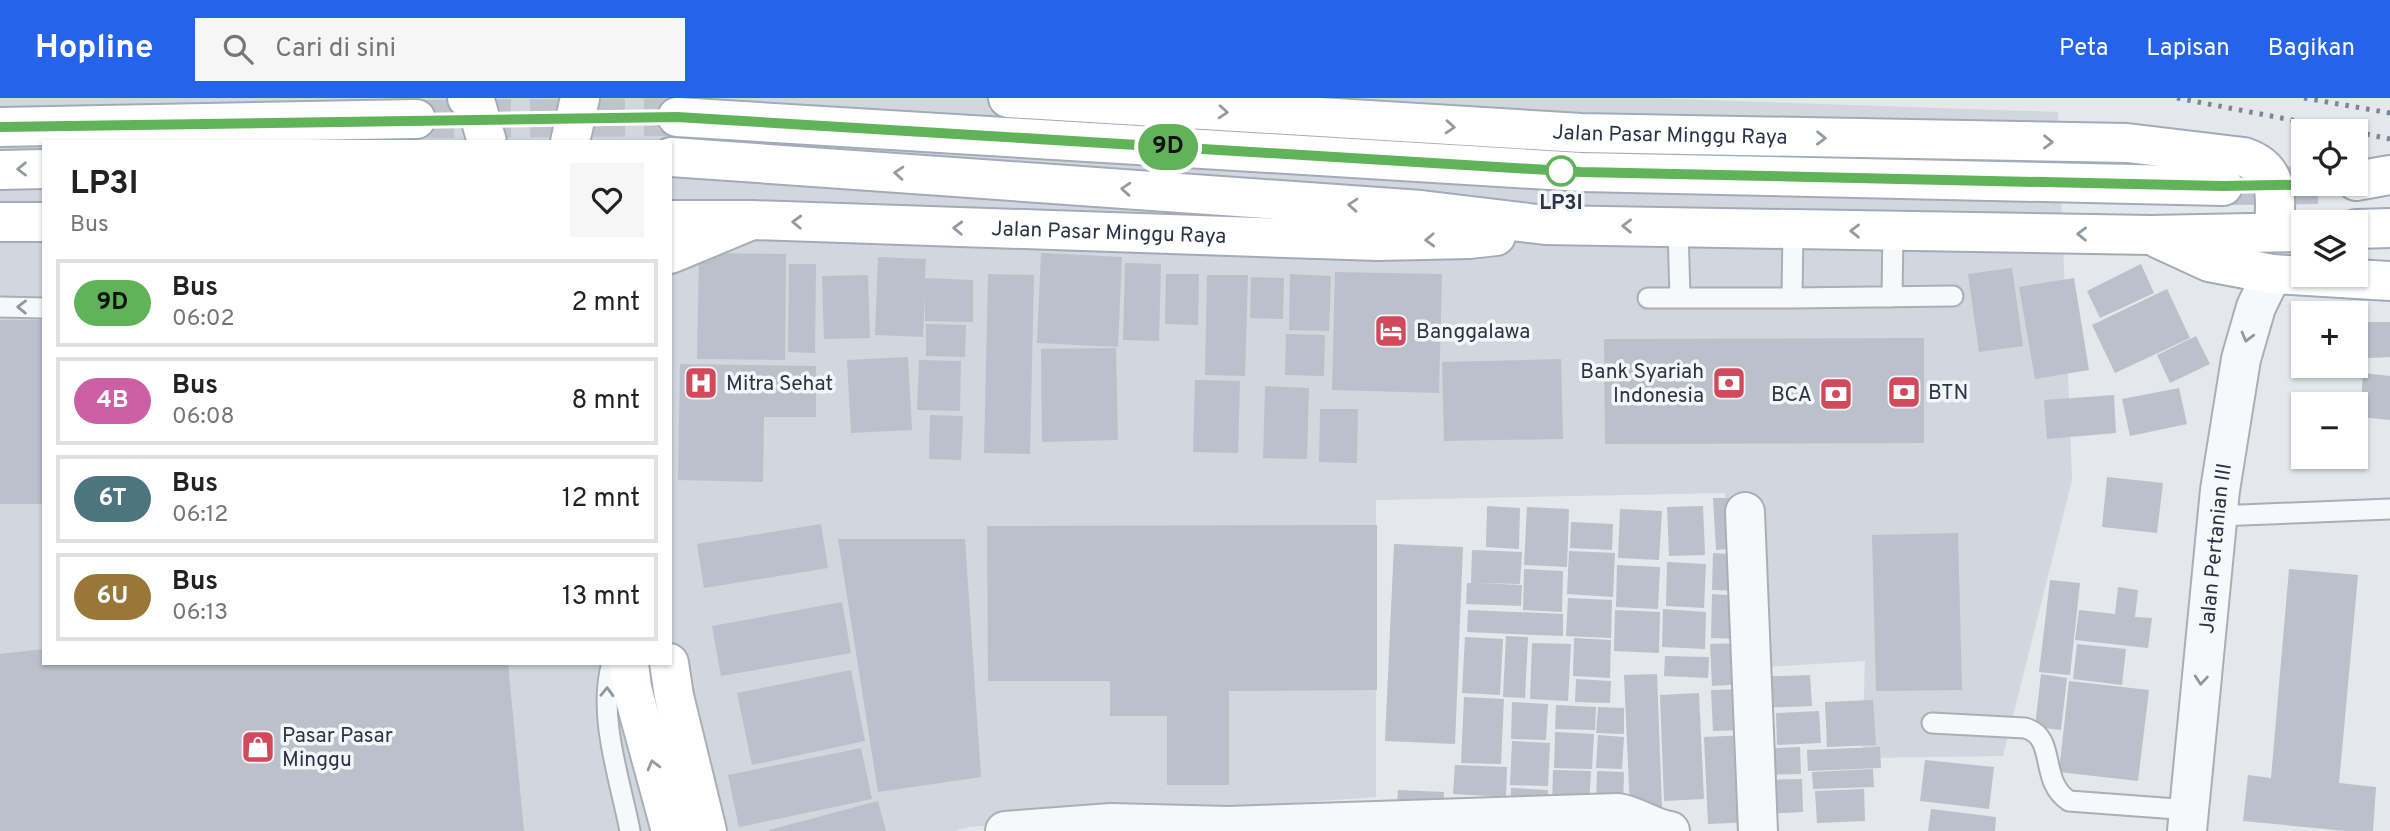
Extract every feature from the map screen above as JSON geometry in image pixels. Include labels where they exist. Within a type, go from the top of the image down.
[{"type":"main road","points":[[467,98],[477,107],[487,140]]},
{"type":"main road","points":[[570,140],[580,98]]},
{"type":"main road","name":"Jalan Pasar Minggu Raya","points":[[672,157],[1421,210],[1545,225],[2151,235],[2288,232],[2269,173],[2257,162],[2244,157],[2127,143],[1581,133],[1008,98]]},
{"type":"main road","name":"Jalan Pasar Minggu Raya","points":[[677,117],[1581,172],[2223,186]]},
{"type":"main road","points":[[0,127],[416,119]]},
{"type":"main road","points":[[1581,133],[1581,172]]},
{"type":"main road","points":[[0,170],[42,169]]},
{"type":"main road","points":[[2368,179],[2390,175]]},
{"type":"main road","name":"Jalan Pasar Minggu Raya","points":[[672,220],[751,220],[1378,241],[1469,239],[1512,234],[1545,225]]},
{"type":"main road","points":[[672,253],[751,220]]},
{"type":"main road","points":[[0,222],[42,222]]},
{"type":"main road","points":[[2368,229],[2390,228]]},
{"type":"main road","name":"Jalan Pasar Minggu Raya","points":[[2151,235],[2209,262],[2272,274],[2390,281]]},
{"type":"main road","points":[[629,665],[632,688],[671,831]]},
{"type":"main road","points":[[669,665],[674,696],[707,831]]},
{"type":"street","name":"Jalan Pertanian III","points":[[2189,821],[2219,503],[2241,359],[2251,322],[2272,274]]},
{"type":"street","points":[[1745,512],[1758,831]]},
{"type":"street","points":[[1005,831],[1111,822],[1229,828],[1389,826],[1618,813],[1633,815],[1658,829],[1670,831]]},
{"type":"lane","points":[[1678,228],[1681,298]]},
{"type":"lane","points":[[1792,298],[1793,230]]},
{"type":"lane","points":[[1892,297],[1893,231]]},
{"type":"lane","points":[[1648,298],[1953,296]]},
{"type":"lane","points":[[0,307],[42,308]]},
{"type":"lane","points":[[2219,503],[2390,509]]},
{"type":"lane","points":[[612,665],[606,696],[610,731],[630,831]]},
{"type":"lane","points":[[1932,723],[2025,728],[2037,732],[2042,738],[2052,780],[2059,794],[2069,801],[2189,821]]},
{"type":"shaded area","points":[[0,98],[1650,98],[2058,112],[2072,480],[2003,756],[1862,758],[1865,661],[1731,669],[1725,493],[1376,500],[1376,797],[969,827],[955,831],[0,831]]},
{"type":"building","points":[[699,253],[786,254],[785,360],[697,359]]},
{"type":"building","points":[[1041,253],[1122,257],[1118,347],[1037,343]]},
{"type":"building","points":[[878,257],[926,259],[925,278],[973,280],[973,322],[925,321],[925,294],[923,337],[875,335]]},
{"type":"building","points":[[1125,263],[1161,264],[1159,341],[1123,340]]},
{"type":"building","points":[[789,264],[816,264],[815,353],[788,352]]},
{"type":"building","points":[[2141,264],[2154,293],[2100,318],[2087,291]]},
{"type":"building","points":[[2012,268],[2023,346],[1979,352],[1968,274]]},
{"type":"building","points":[[1335,272],[1442,274],[1439,393],[1332,390]]},
{"type":"building","points":[[988,274],[1034,275],[1030,454],[984,453]]},
{"type":"building","points":[[1166,274],[1199,274],[1198,325],[1165,324]]},
{"type":"building","points":[[1290,274],[1331,276],[1329,331],[1289,330]]},
{"type":"building","points":[[868,275],[870,338],[824,339],[822,276]]},
{"type":"building","points":[[1207,275],[1248,275],[1245,376],[1205,375]]},
{"type":"building","points":[[1251,277],[1284,278],[1283,319],[1250,318]]},
{"type":"building","points":[[2074,278],[2089,370],[2035,379],[2019,287]]},
{"type":"building","points":[[2167,289],[2190,338],[2115,373],[2092,325]]},
{"type":"building","points":[[0,320],[42,320],[42,504],[0,504]]},
{"type":"building","points":[[2368,322],[2390,322],[2390,357],[2368,358]]},
{"type":"building","points":[[926,324],[966,325],[965,357],[926,356]]},
{"type":"building","points":[[1286,334],[1325,335],[1324,376],[1285,375]]},
{"type":"building","points":[[2196,336],[2210,364],[2170,383],[2157,355]]},
{"type":"building","points":[[1924,338],[1924,443],[1605,444],[1604,339]]},
{"type":"building","points":[[1116,348],[1118,440],[1042,442],[1041,349]]},
{"type":"building","points":[[908,357],[912,430],[851,433],[847,360]]},
{"type":"building","points":[[1561,359],[1563,439],[1444,441],[1442,362]]},
{"type":"building","points":[[919,360],[961,361],[960,411],[917,410]]},
{"type":"building","points":[[680,364],[816,366],[816,417],[764,417],[763,482],[678,480]]},
{"type":"building","points":[[2368,374],[2390,376],[2390,420],[2368,418],[2368,392],[2362,392],[2363,378],[2368,378]]},
{"type":"building","points":[[1195,380],[1240,381],[1238,453],[1193,452]]},
{"type":"building","points":[[1265,386],[1309,388],[1307,459],[1263,458]]},
{"type":"building","points":[[2179,388],[2187,424],[2130,436],[2122,399]]},
{"type":"building","points":[[2114,395],[2116,433],[2047,439],[2044,400]]},
{"type":"building","points":[[1320,409],[1358,409],[1357,463],[1319,462]]},
{"type":"building","points":[[930,415],[963,416],[961,460],[929,459]]},
{"type":"building","points":[[2107,477],[2163,483],[2157,533],[2102,527]]},
{"type":"building","points":[[1713,498],[1736,498],[1738,548],[1716,550]]},
{"type":"building","points":[[1487,506],[1520,508],[1519,549],[1486,547]]},
{"type":"building","points":[[1703,506],[1705,555],[1669,556],[1667,507]]},
{"type":"building","points":[[1527,507],[1569,509],[1567,567],[1524,565]]},
{"type":"building","points":[[1620,509],[1662,511],[1659,560],[1618,558]]},
{"type":"building","points":[[1571,522],[1613,524],[1612,550],[1570,548]]},
{"type":"building","points":[[821,524],[828,568],[704,588],[697,544]]},
{"type":"building","points":[[1377,525],[1377,690],[1229,691],[1229,785],[1167,785],[1167,716],[1110,716],[1110,681],[988,681],[987,526]]},
{"type":"building","points":[[1958,533],[1962,690],[1876,691],[1872,535]]},
{"type":"building","points":[[838,539],[965,539],[981,777],[878,792]]},
{"type":"building","points":[[1394,544],[1463,547],[1455,744],[1385,741]]},
{"type":"building","points":[[1472,550],[1522,552],[1520,584],[1477,583],[1522,585],[1521,606],[1466,604],[1467,583],[1471,583]]},
{"type":"building","points":[[1569,551],[1615,553],[1613,597],[1567,594]]},
{"type":"building","points":[[1713,553],[1741,555],[1739,591],[1712,590]]},
{"type":"building","points":[[1667,562],[1706,564],[1704,608],[1666,606]]},
{"type":"building","points":[[1617,565],[1660,567],[1658,609],[1616,607]]},
{"type":"building","points":[[1524,569],[1563,571],[1562,612],[1523,610]]},
{"type":"building","points":[[2289,569],[2358,575],[2339,783],[2376,787],[2373,831],[2243,821],[2248,775],[2271,778]]},
{"type":"building","points":[[2050,580],[2080,583],[2070,675],[2039,672]]},
{"type":"building","points":[[2118,587],[2138,590],[2135,617],[2152,618],[2148,648],[2075,640],[2079,610],[2115,614]]},
{"type":"building","points":[[1712,594],[1742,596],[1739,639],[1711,638]]},
{"type":"building","points":[[1568,598],[1612,600],[1611,638],[1566,636]]},
{"type":"building","points":[[842,602],[851,653],[721,676],[712,626]]},
{"type":"building","points":[[1663,609],[1706,612],[1705,649],[1662,647]]},
{"type":"building","points":[[1468,610],[1563,614],[1563,636],[1467,632]]},
{"type":"building","points":[[1615,610],[1660,612],[1659,653],[1614,651]]},
{"type":"building","points":[[1506,636],[1528,637],[1525,698],[1503,697]]},
{"type":"building","points":[[1465,637],[1503,639],[1500,695],[1462,693]]},
{"type":"building","points":[[1574,638],[1611,640],[1610,678],[1573,676]]},
{"type":"building","points":[[1532,643],[1571,644],[1568,701],[1530,699]]},
{"type":"building","points":[[1745,643],[1746,684],[1712,686],[1710,644]]},
{"type":"building","points":[[2077,644],[2126,649],[2122,685],[2073,679]]},
{"type":"building","name":"Pasar Pasar Minggu","points":[[42,649],[42,665],[508,665],[524,831],[0,831],[0,654]]},
{"type":"building","points":[[1665,656],[1709,657],[1708,678],[1664,676]]},
{"type":"building","points":[[851,670],[865,741],[752,765],[737,693]]},
{"type":"building","points":[[1657,674],[1662,807],[1630,809],[1624,675]]},
{"type":"building","points":[[2041,674],[2067,678],[2061,730],[2035,727]]},
{"type":"building","points":[[1810,675],[1812,706],[1755,708],[1754,677]]},
{"type":"building","points":[[1576,679],[1611,681],[1610,703],[1575,702]]},
{"type":"building","points":[[2069,681],[2149,690],[2138,781],[2059,772]]},
{"type":"building","points":[[1746,689],[1748,730],[1713,731],[1711,690]]},
{"type":"building","points":[[1699,693],[1704,799],[1664,801],[1660,695]]},
{"type":"building","points":[[1464,697],[1504,699],[1501,764],[1461,763]]},
{"type":"building","points":[[1873,700],[1876,745],[1827,747],[1825,702]]},
{"type":"building","points":[[1512,702],[1548,704],[1546,740],[1511,739]]},
{"type":"building","points":[[1556,705],[1596,707],[1595,730],[1555,729]]},
{"type":"building","points":[[1598,707],[1624,708],[1624,734],[1596,733]]},
{"type":"building","points":[[1819,711],[1821,743],[1777,745],[1776,713]]},
{"type":"building","points":[[1555,732],[1594,734],[1592,769],[1554,768]]},
{"type":"building","points":[[1598,735],[1624,737],[1622,769],[1596,768]]},
{"type":"building","points":[[1748,735],[1752,822],[1708,824],[1704,737]]},
{"type":"building","points":[[1512,741],[1550,743],[1548,786],[1510,785]]},
{"type":"building","points":[[1800,747],[1801,774],[1758,775],[1757,749]]},
{"type":"building","points":[[1880,747],[1881,768],[1808,771],[1807,750]]},
{"type":"building","points":[[861,748],[872,799],[739,827],[728,775]]},
{"type":"building","points":[[1925,760],[1994,767],[1989,809],[1920,801]]},
{"type":"building","points":[[1455,765],[1507,767],[1506,797],[1453,794]]},
{"type":"building","points":[[1873,769],[1874,787],[1813,789],[1812,772]]},
{"type":"building","points":[[1553,770],[1591,771],[1589,809],[1552,807]]},
{"type":"building","points":[[1597,771],[1624,772],[1623,809],[1596,807]]},
{"type":"building","points":[[1802,779],[1803,812],[1763,814],[1761,780]]},
{"type":"building","points":[[1511,788],[1548,790],[1547,813],[1510,812]]},
{"type":"building","points":[[1864,789],[1865,821],[1817,823],[1815,791]]},
{"type":"building","points":[[1398,790],[1444,792],[1443,811],[1397,809]]},
{"type":"building","points":[[878,801],[886,831],[769,831],[769,830]]},
{"type":"building","points":[[1931,809],[1996,817],[1995,831],[1928,831]]},
{"type":"tunnel","points":[[416,119],[677,117]]},
{"type":"tunnel","points":[[2223,186],[2291,185]]},
{"type":"railway","points":[[2177,98],[2291,120]]},
{"type":"railway","points":[[2304,98],[2390,113]]},
{"type":"railway","points":[[2368,134],[2390,139]]},
{"type":"bus line","name":"9D","points":[[0,127],[677,117],[1581,172],[2291,185]]},
{"type":"place","name":"LP3I","points":[[1561,171]]},
{"type":"place","name":"Banggalawa","points":[[1391,331]]},
{"type":"place","name":"Mitra Sehat","points":[[701,383]]},
{"type":"place","name":"Bank Syariah Indonesia","points":[[1729,383]]},
{"type":"place","name":"BTN","points":[[1904,392]]},
{"type":"place","name":"BCA","points":[[1836,394]]},
{"type":"place","name":"Pasar Pasar Minggu","points":[[258,747]]}]
